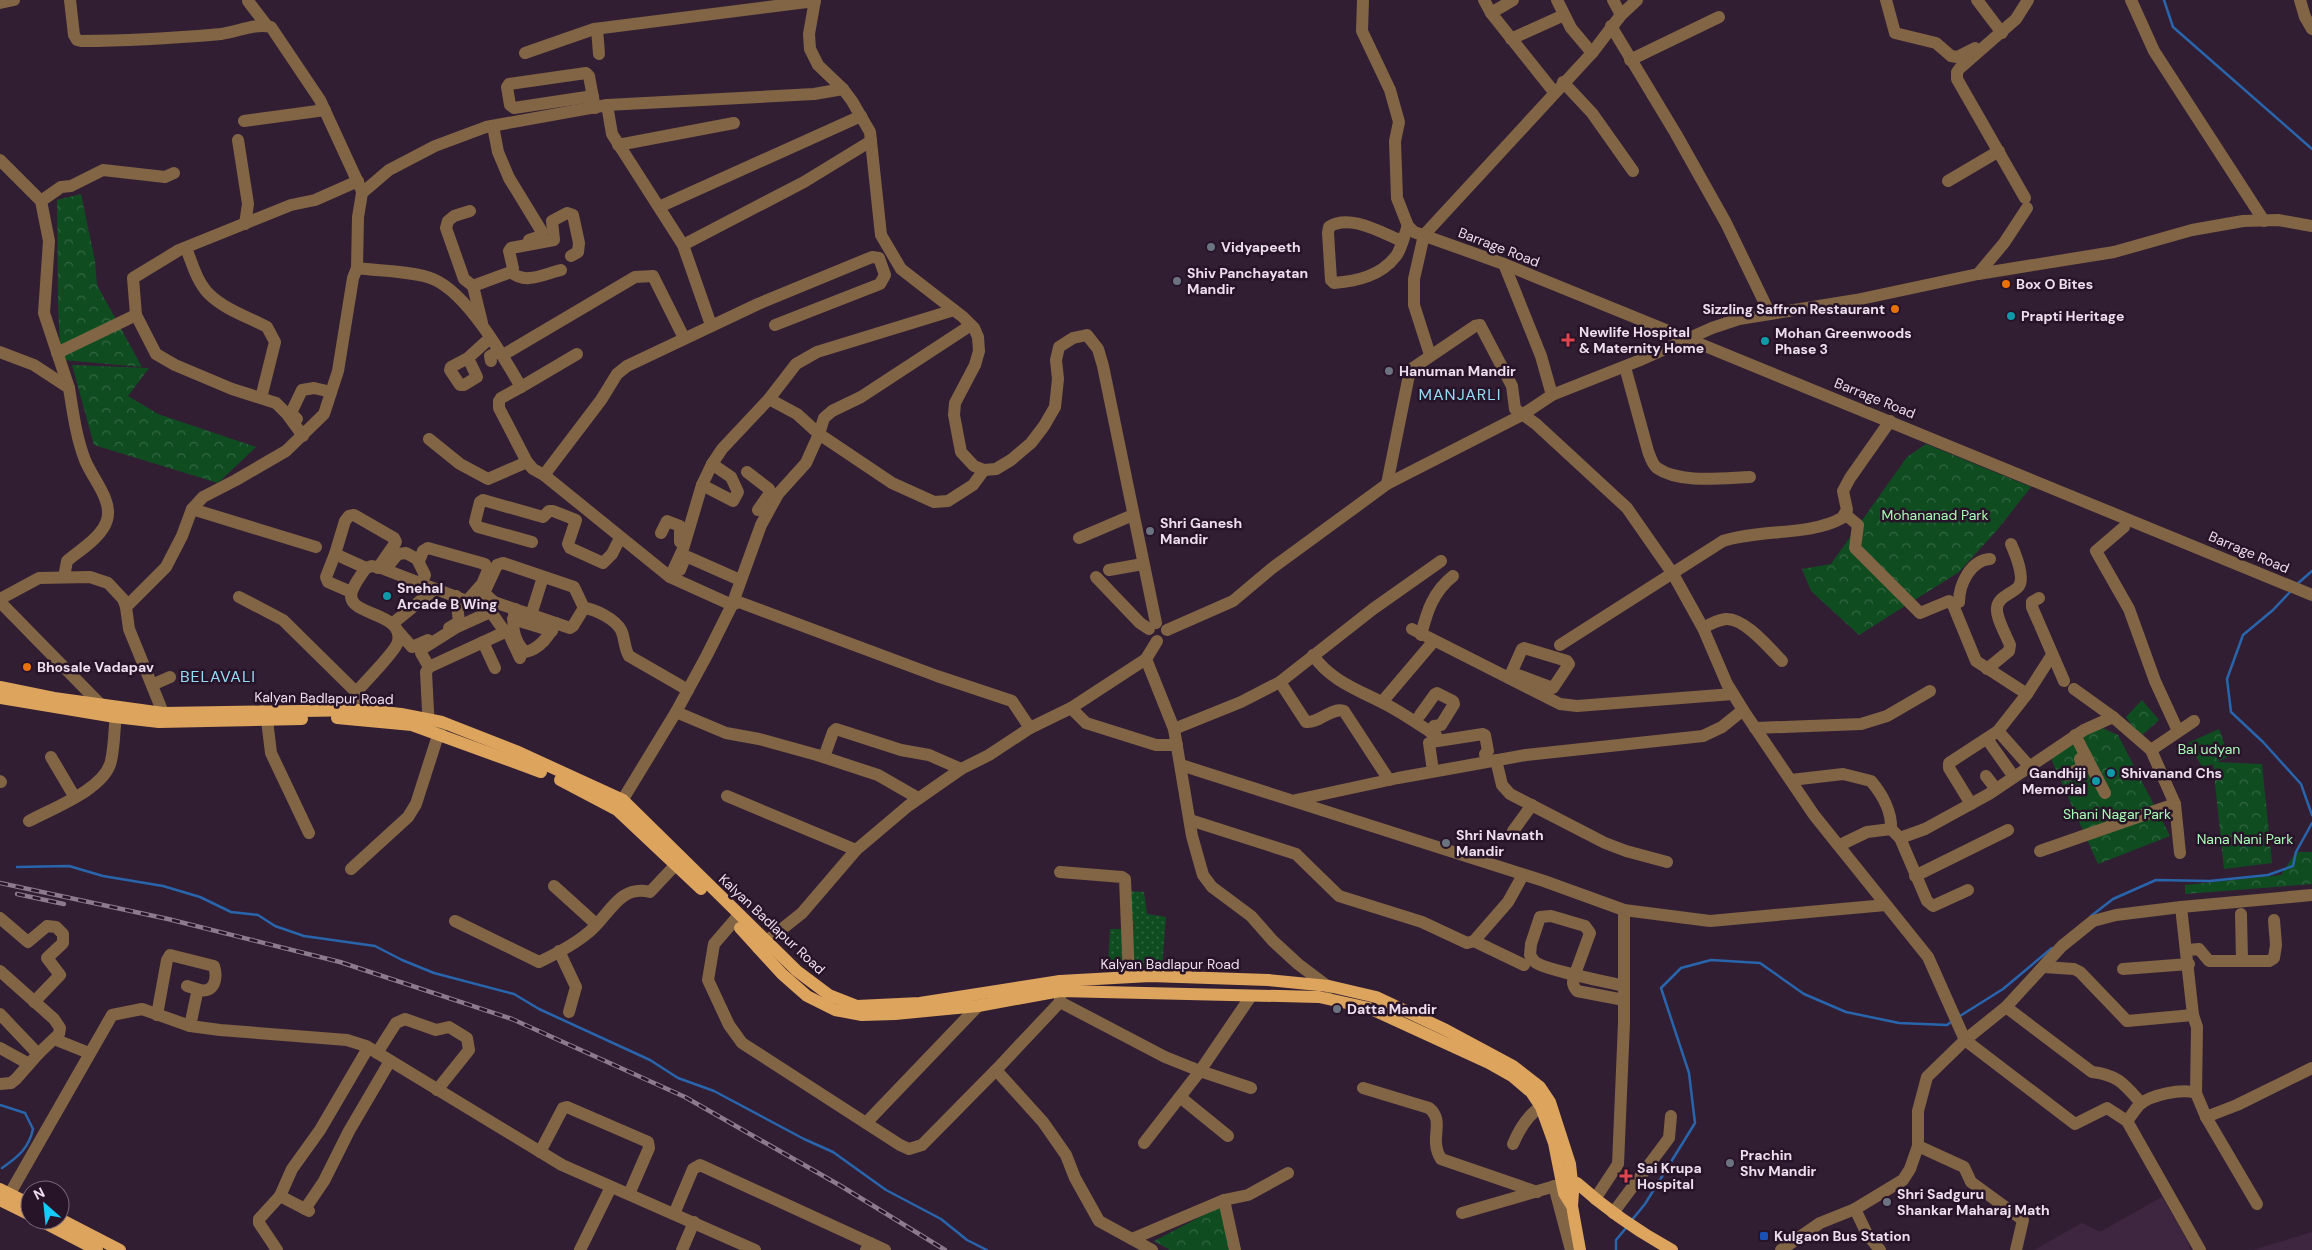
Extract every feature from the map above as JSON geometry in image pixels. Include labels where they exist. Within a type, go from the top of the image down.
[{"type":"main road","name":"Kalyan Badlapur Road","points":[[0,687],[53,702],[165,718],[326,714],[368,716],[435,726],[620,805],[762,945],[782,974],[808,996],[835,1010],[862,1015],[895,1014],[1014,993],[1060,991],[1129,977],[1268,980],[1329,986],[1376,997],[1446,1030],[1526,1074],[1540,1087],[1550,1102],[1570,1164],[1563,1184]]},
{"type":"main road","points":[[0,698],[53,702]]},
{"type":"main road","points":[[1060,991],[1319,997],[1339,1000],[1384,1014],[1489,1063],[1512,1076],[1531,1092],[1541,1107],[1554,1143],[1564,1193],[1572,1206],[1580,1250]]},
{"type":"main road","points":[[1563,1184],[1577,1183],[1595,1199],[1643,1234],[1672,1250]]},
{"type":"main road","points":[[4,1196],[20,1201]]},
{"type":"main road","points":[[4,1196],[20,1208]]},
{"type":"main road","points":[[70,1224],[120,1250]]},
{"type":"main road","points":[[58,1230],[97,1250]]},
{"type":"street","points":[[0,4],[14,0]]},
{"type":"street","points":[[70,0],[74,35],[78,40],[82,41],[141,40],[222,34],[267,26]]},
{"type":"street","points":[[1362,0],[1362,31],[1390,90],[1399,122],[1395,140],[1397,198],[1408,226],[1397,255],[1380,271],[1351,282],[1334,283],[1331,280],[1328,233],[1329,227],[1336,222],[1350,222],[1402,241]]},
{"type":"street","points":[[1484,0],[1491,13],[1554,92]]},
{"type":"street","points":[[1491,13],[1512,0]]},
{"type":"street","points":[[1557,0],[1571,28],[1592,53]]},
{"type":"street","points":[[1613,0],[1620,15]]},
{"type":"street","points":[[1430,355],[1414,305],[1414,279],[1424,234],[1563,82],[1592,53],[1620,15],[1637,0]]},
{"type":"street","points":[[1886,0],[1895,33],[1936,42],[1951,56],[1957,57],[1965,54],[1998,36]]},
{"type":"street","points":[[1977,0],[1998,36]]},
{"type":"street","points":[[1978,274],[2004,243],[2026,203],[1999,151],[1957,79],[1957,72],[2016,19],[2028,0]]},
{"type":"street","points":[[2132,0],[2154,51],[2264,220]]},
{"type":"street","points":[[2300,0],[2305,18],[2312,29]]},
{"type":"street","points":[[126,607],[166,567],[182,536],[192,509],[203,497],[286,451],[324,414],[338,371],[353,278],[357,268],[360,187],[320,100],[274,30],[267,26],[248,1]]},
{"type":"street","points":[[525,53],[597,29],[810,1],[810,49],[818,65],[843,89],[870,132],[881,235],[901,269],[972,325],[978,337],[975,365],[955,403],[954,415],[961,452],[974,466],[984,470],[996,469],[1011,460],[1031,443],[1055,407],[1058,379],[1056,360],[1060,347],[1073,338],[1087,335],[1098,349],[1143,564],[1152,626],[1150,637],[1157,641]]},
{"type":"street","points":[[1511,39],[1564,15]]},
{"type":"street","points":[[1630,60],[1719,17]]},
{"type":"street","points":[[1611,26],[1676,134],[1726,223],[1770,314]]},
{"type":"street","points":[[597,29],[599,54]]},
{"type":"street","points":[[711,325],[683,245],[618,145],[598,103],[589,76],[586,73],[509,84],[507,87],[510,105],[514,108],[598,103],[814,94],[843,89]]},
{"type":"street","points":[[1563,82],[1592,113],[1633,171]]},
{"type":"street","points":[[305,434],[276,403],[191,372],[156,354],[136,315],[133,278],[178,250],[291,205],[360,187],[435,146],[493,126],[598,103]]},
{"type":"street","points":[[244,121],[324,110]]},
{"type":"street","points":[[659,207],[861,116]]},
{"type":"street","points":[[618,145],[734,123]]},
{"type":"street","points":[[493,126],[498,152],[509,178],[542,232],[541,236],[512,245]]},
{"type":"street","points":[[238,140],[248,204],[245,224]]},
{"type":"street","points":[[683,245],[804,182],[871,141]]},
{"type":"street","points":[[1948,181],[1999,151]]},
{"type":"street","points":[[0,160],[41,201],[49,241],[44,313],[69,388],[77,435],[85,461],[103,494],[109,512],[107,523],[98,535],[66,561],[64,577]]},
{"type":"street","points":[[41,201],[61,188],[71,186],[103,170],[165,176],[174,173]]},
{"type":"street","points":[[470,211],[454,216],[448,221],[446,228],[464,279],[473,286],[482,323],[498,356],[521,387]]},
{"type":"street","points":[[511,272],[509,252],[512,248],[554,240],[552,221],[566,213],[573,215],[579,243],[578,252],[571,256]]},
{"type":"street","points":[[1167,630],[1233,601],[1271,569],[1387,484],[1522,416],[1552,395],[1576,384],[1625,367],[1730,322],[1856,300],[1978,274],[2114,252],[2192,230],[2243,221],[2278,220],[2312,226]]},
{"type":"street","name":"Barrage Road","points":[[1408,226],[1414,232],[1504,264],[2312,595]]},
{"type":"street","points":[[186,248],[198,279],[208,294],[222,304],[267,327],[272,333],[275,342],[261,398]]},
{"type":"street","points":[[544,475],[601,400],[617,374],[627,366],[711,325],[872,257],[878,258],[884,275],[880,284],[776,326]]},
{"type":"street","points":[[1504,264],[1542,356],[1552,395]]},
{"type":"street","points":[[357,268],[430,278],[448,290],[482,323]]},
{"type":"street","points":[[511,272],[518,278],[524,279],[561,270]]},
{"type":"street","points":[[473,286],[511,272]]},
{"type":"street","points":[[498,356],[634,277],[642,275],[653,276],[684,338]]},
{"type":"street","points":[[669,576],[702,485],[712,464],[722,449],[769,399],[796,364],[809,356],[954,310]]},
{"type":"street","points":[[57,353],[136,315]]},
{"type":"street","points":[[759,510],[778,494],[806,463],[824,418],[832,411],[861,397],[972,325]]},
{"type":"street","points":[[1387,484],[1410,370],[1475,326],[1480,325],[1512,386],[1513,404],[1522,416],[1536,424],[1627,508],[1673,574],[1703,628],[1726,684],[1814,815],[1928,956],[1963,1036],[2075,1124],[2107,1108],[2127,1121],[2200,1250]]},
{"type":"street","points":[[468,358],[490,338]]},
{"type":"street","points":[[0,352],[34,365],[69,388]]},
{"type":"street","points":[[576,354],[501,398],[499,401],[499,408],[527,462],[669,576],[732,605],[739,602],[937,676],[1012,701],[1030,728]]},
{"type":"street","points":[[1625,367],[1648,451],[1658,468],[1690,479],[1750,477]]},
{"type":"street","points":[[305,434],[305,425],[291,413],[302,390],[314,388],[331,392]]},
{"type":"street","points":[[769,399],[797,414],[819,434],[892,483],[934,502],[948,500],[973,484],[984,470]]},
{"type":"street","points":[[1890,421],[1843,491],[1846,515],[1858,525],[1855,548],[1920,613],[1954,603]]},
{"type":"street","points":[[429,439],[460,464],[488,479],[527,462]]},
{"type":"street","points":[[702,485],[733,501],[735,500],[738,492],[731,477],[712,464]]},
{"type":"street","points":[[620,805],[676,712],[732,605],[759,510],[770,493],[769,489],[747,472]]},
{"type":"street","points":[[532,542],[478,527],[475,522],[480,502],[484,500],[543,517],[553,510],[564,491]]},
{"type":"street","points":[[585,508],[576,520],[568,544],[570,548],[603,563],[612,554],[620,538]]},
{"type":"street","points":[[192,509],[316,548]]},
{"type":"street","points":[[553,510],[576,520]]},
{"type":"street","points":[[351,592],[328,582],[326,577],[345,521],[350,516],[354,515],[394,538],[396,542],[377,569]]},
{"type":"street","points":[[1079,538],[1132,515]]},
{"type":"street","points":[[1560,645],[1723,541],[1736,537],[1802,529],[1838,520],[1846,515]]},
{"type":"street","points":[[661,533],[667,521],[680,526],[679,546]]},
{"type":"street","points":[[2124,527],[2096,551],[2129,609],[2155,681],[2178,731]]},
{"type":"street","points":[[1987,669],[2009,651],[2010,645],[1996,610],[1998,603],[2019,586],[2021,579],[2017,556],[2011,544]]},
{"type":"street","points":[[335,554],[467,600],[482,584],[488,570],[485,564],[428,548],[423,551],[419,561]]},
{"type":"street","points":[[351,592],[377,569],[398,554],[406,553],[419,561],[425,575],[421,584]]},
{"type":"street","points":[[669,576],[688,557],[740,580]]},
{"type":"street","points":[[1990,559],[1982,560],[1973,567],[1954,603],[1976,661],[2027,694]]},
{"type":"street","points":[[1174,729],[1242,702],[1280,682],[1373,609],[1441,561]]},
{"type":"street","points":[[502,563],[574,587],[584,608],[574,626],[570,628],[554,627],[514,614],[486,597],[484,592],[497,565],[502,563]]},
{"type":"street","points":[[1109,570],[1143,564]]},
{"type":"street","points":[[1453,576],[1436,593],[1416,632],[1433,642],[1510,675],[1560,704],[1577,706],[1733,694]]},
{"type":"street","points":[[29,821],[104,777],[112,760],[111,711],[0,601],[39,578],[90,577],[108,583],[123,599],[126,607],[128,629],[165,718]]},
{"type":"street","points":[[531,615],[544,577]]},
{"type":"street","points":[[762,945],[802,913],[856,850],[918,798],[961,769],[989,756],[1030,728],[1071,708],[1146,659],[1157,641],[1165,638],[1167,630],[1163,624],[1152,626],[1140,623],[1096,577]]},
{"type":"street","points":[[394,627],[435,589]]},
{"type":"street","points":[[351,592],[352,602],[356,606],[378,615],[394,627],[412,647],[439,635],[459,622],[456,596]]},
{"type":"street","points":[[240,597],[283,620],[356,692],[368,716]]},
{"type":"street","points":[[2039,598],[2032,602],[2032,607],[2052,655],[2069,685],[2114,717],[2151,750],[2175,804],[2180,853]]},
{"type":"street","points":[[1954,603],[1974,634]]},
{"type":"street","points":[[584,608],[593,609],[620,629],[625,650],[629,656],[688,690]]},
{"type":"street","points":[[429,667],[421,653],[422,649],[457,627],[488,614],[493,614],[505,632],[508,632],[520,658]]},
{"type":"street","points":[[514,614],[531,615],[554,627]]},
{"type":"street","points":[[514,614],[514,633],[519,646],[525,652],[546,640],[554,627]]},
{"type":"street","points":[[1703,628],[1716,622],[1732,620],[1759,636],[1782,661]]},
{"type":"street","points":[[356,692],[398,642],[394,627]]},
{"type":"street","points":[[452,631],[463,651]]},
{"type":"street","points":[[351,869],[408,817],[416,804],[435,726],[426,672],[429,667],[463,651],[487,658],[505,632]]},
{"type":"street","points":[[1382,702],[1433,642]]},
{"type":"street","points":[[1313,655],[1318,663],[1338,680],[1382,702],[1433,734],[1434,726],[1441,725],[1454,704],[1453,701],[1437,693],[1420,715]]},
{"type":"street","points":[[1971,804],[1949,768],[1950,763],[1998,732],[2027,694],[2052,655]]},
{"type":"street","points":[[1146,659],[1174,729],[1197,857],[1203,875],[1212,887],[1251,916],[1273,941],[1298,964],[1329,986],[1339,1000]]},
{"type":"street","points":[[152,685],[170,678]]},
{"type":"street","points":[[1280,682],[1306,722],[1316,721],[1339,710],[1344,711],[1389,780]]},
{"type":"street","points":[[1755,728],[1861,724],[1887,716],[1930,691]]},
{"type":"street","points":[[1071,708],[1086,723],[1156,744],[1177,745]]},
{"type":"street","points":[[1296,800],[1389,780],[1432,767],[1460,762],[1703,736],[1722,727],[1743,710]]},
{"type":"street","points":[[676,712],[726,732],[824,757],[878,775],[918,798]]},
{"type":"street","points":[[265,715],[271,753],[309,833]]},
{"type":"street","points":[[1840,845],[1867,832],[1896,834],[1925,829],[1996,789],[2075,736],[2114,717]]},
{"type":"street","points":[[2151,750],[2194,721]]},
{"type":"street","points":[[824,757],[833,732],[836,729],[901,750],[928,755],[961,769]]},
{"type":"street","points":[[1998,732],[2029,766]]},
{"type":"street","points":[[1432,767],[1429,743],[1483,734],[1485,735],[1490,758],[1505,790],[1605,843],[1667,862]]},
{"type":"street","points":[[2075,736],[2105,793]]},
{"type":"street","points":[[1987,739],[2014,777]]},
{"type":"street","points":[[2067,776],[2083,767],[2080,759],[2085,755]]},
{"type":"street","points":[[55,759],[74,796]]},
{"type":"street","points":[[1181,765],[1296,800],[1624,910],[1710,921],[1886,905]]},
{"type":"street","points":[[1790,780],[1843,774],[1871,781],[1882,796],[1896,834],[1927,901],[1933,906],[1968,890]]},
{"type":"street","points":[[1986,776],[1996,789]]},
{"type":"street","points":[[727,796],[856,850]]},
{"type":"street","points":[[2040,851],[2175,804]]},
{"type":"street","points":[[1513,831],[1532,805]]},
{"type":"street","points":[[1190,820],[1296,854],[1316,876],[1339,896],[1422,922],[1467,943],[1474,941],[1508,902],[1523,875]]},
{"type":"street","points":[[1915,876],[2008,830]]},
{"type":"street","points":[[455,921],[539,962],[590,931],[613,905],[627,893],[639,889],[650,892],[678,861]]},
{"type":"street","points":[[1060,872],[1122,877],[1124,879],[1129,977]]},
{"type":"street","points":[[554,886],[596,924]]},
{"type":"street","points":[[1781,1250],[1820,1223],[1856,1209],[1903,1180],[1918,1146],[1918,1111],[1927,1076],[1963,1036],[2006,1007],[2044,968],[2062,946],[2093,921],[2116,915],[2182,907],[2312,895]]},
{"type":"street","points":[[2182,907],[2196,1028],[2196,1093],[2206,1117],[2257,1204]]},
{"type":"street","points":[[1595,1199],[1618,1164],[1624,1000],[1624,910]]},
{"type":"street","points":[[2241,914],[2242,960]]},
{"type":"street","points":[[1624,986],[1575,974],[1535,962],[1530,956],[1540,917],[1551,916],[1589,928],[1590,933],[1575,974],[1572,980],[1573,987],[1577,991],[1624,1000]]},
{"type":"street","points":[[0,918],[28,942],[47,926],[56,927],[63,934],[63,943],[47,958],[60,975],[34,1002]]},
{"type":"street","points":[[736,918],[714,944],[708,980],[734,1034],[742,1043],[909,1149],[915,1149],[922,1145],[996,1070],[1060,991],[1165,1056],[1200,1071],[1251,1088]]},
{"type":"street","points":[[2187,950],[2199,949],[2209,961],[2269,961],[2274,958],[2276,945],[2274,920]]},
{"type":"street","points":[[1474,941],[1524,965]]},
{"type":"street","points":[[559,951],[576,987],[569,1012]]},
{"type":"street","points":[[156,1015],[167,960],[170,955],[214,966],[217,974],[212,987],[207,992],[193,988],[197,993],[190,1026]]},
{"type":"street","points":[[2123,969],[2188,964]]},
{"type":"street","points":[[2044,968],[2074,969],[2080,972],[2127,1021],[2193,1014]]},
{"type":"street","points":[[0,971],[59,1025],[59,1034],[54,1040],[11,1083],[0,1084]]},
{"type":"street","points":[[1144,1143],[1200,1071],[1251,996]]},
{"type":"street","points":[[866,1123],[978,1000]]},
{"type":"street","points":[[2006,1007],[2092,1072],[2108,1074],[2122,1082],[2141,1103]]},
{"type":"street","points":[[4,1196],[112,1015],[142,1009],[190,1026],[347,1040],[373,1051],[562,1165],[755,1250]]},
{"type":"street","points":[[0,1014],[38,1054]]},
{"type":"street","points":[[277,1250],[259,1219],[280,1196],[292,1169],[373,1051],[396,1023],[405,1019],[436,1030],[449,1027],[469,1041],[469,1050],[437,1090]]},
{"type":"street","points":[[54,1040],[89,1053]]},
{"type":"street","points":[[0,1048],[29,1064]]},
{"type":"street","points":[[280,1196],[307,1210],[349,1131],[390,1061]]},
{"type":"street","points":[[2206,1117],[2237,1105],[2312,1068]]},
{"type":"street","points":[[996,1070],[1043,1122],[1066,1155],[1075,1178],[1099,1221],[1152,1250]]},
{"type":"street","points":[[1363,1088],[1434,1111],[1437,1116],[1434,1147],[1441,1160],[1537,1192]]},
{"type":"street","points":[[2127,1121],[2141,1103],[2175,1090],[2189,1090],[2196,1093]]},
{"type":"street","points":[[1180,1097],[1228,1136]]},
{"type":"street","points":[[540,1152],[563,1108],[567,1107],[648,1142],[650,1148],[629,1194]]},
{"type":"street","points":[[1513,1144],[1520,1129],[1532,1113],[1541,1107]]},
{"type":"street","points":[[1615,1214],[1669,1138],[1671,1116]]},
{"type":"street","points":[[1918,1146],[1964,1167],[1971,1182],[2023,1220],[2016,1250]]},
{"type":"street","points":[[674,1214],[693,1169],[700,1164],[868,1246],[886,1250]]},
{"type":"street","points":[[1132,1239],[1224,1200],[1248,1195],[1288,1173]]},
{"type":"street","points":[[1462,1213],[1563,1184],[1571,1250]]},
{"type":"street","points":[[580,1250],[611,1186]]},
{"type":"street","points":[[1224,1200],[1235,1250]]},
{"type":"street","points":[[1856,1209],[1867,1234],[1880,1250]]},
{"type":"street","points":[[682,1250],[694,1222]]},
{"type":"shaded area","points":[[2162,1197],[2188,1242],[2190,1250],[2034,1250],[2082,1223],[2100,1232]]},
{"type":"shaded area","points":[[2312,1232],[2312,1250],[2253,1250]]},
{"type":"green space","points":[[81,194],[95,261],[97,285],[142,367],[63,360],[60,348],[58,302],[57,200]]},
{"type":"green space","points":[[72,365],[149,368],[128,396],[158,414],[256,447],[218,483],[94,445]]},
{"type":"green space","name":"Mohananad Park","points":[[1926,444],[2031,487],[1998,529],[1959,572],[1859,635],[1811,591],[1802,569],[1831,564],[1907,457]]},
{"type":"green space","points":[[2142,700],[2159,720],[2140,737],[2126,717]]},
{"type":"green space","name":"Shani Nagar Park","points":[[2100,727],[2118,735],[2170,836],[2098,864],[2052,761],[2052,753]]},
{"type":"green space","name":"Nana Nani Park","points":[[2219,729],[2229,756],[2217,762],[2262,764],[2272,863],[2224,869],[2213,764],[2203,768],[2188,743]]},
{"type":"green space","points":[[2296,852],[2312,852],[2312,884],[2185,894],[2185,885],[2281,875]]},
{"type":"green space","points":[[1125,891],[1144,892],[1147,914],[1166,917],[1162,969],[1108,966],[1110,929],[1126,929]]},
{"type":"green space","points":[[1221,1206],[1229,1250],[1170,1250],[1154,1241]]},
{"type":"waterway","points":[[2164,0],[2173,27],[2312,149]]},
{"type":"waterway","points":[[2296,585],[2312,571]]},
{"type":"waterway","points":[[2291,591],[2273,610],[2243,635],[2227,679],[2231,712],[2263,742],[2301,784],[2312,815]]},
{"type":"waterway","points":[[2091,916],[2113,899],[2156,880],[2210,881],[2268,875],[2293,866],[2296,852],[2312,823]]},
{"type":"waterway","points":[[17,867],[69,866],[103,876],[163,886],[200,897],[231,912],[258,915],[275,926],[304,936],[375,946],[434,973],[514,994],[539,1009],[650,1060],[678,1078],[714,1091],[804,1139],[833,1152],[886,1190],[941,1219],[967,1240],[987,1250]]},
{"type":"waterway","points":[[1960,1016],[2003,989],[2052,948]]},
{"type":"waterway","points":[[1631,1221],[1645,1204],[1695,1123],[1689,1073],[1661,988],[1681,968],[1711,960],[1760,963],[1804,994],[1846,1012],[1899,1023],[1947,1025],[1951,1022]]},
{"type":"waterway","points":[[0,1105],[25,1113],[33,1129],[26,1147],[2,1168]]},
{"type":"waterway","points":[[1616,1250],[1616,1240],[1626,1228]]},
{"type":"railway","points":[[0,883],[168,919],[340,962],[512,1019],[685,1097],[841,1186],[945,1250]]},
{"type":"railway","points":[[17,894],[64,904]]},
{"type":"place","name":"Vidyapeeth","points":[[1211,247]]},
{"type":"place","name":"Shiv Panchayatan Mandir","points":[[1177,281]]},
{"type":"place","name":"Box O Bites","points":[[2006,284]]},
{"type":"place","name":"Sizzling Saffron Restaurant","points":[[1895,309]]},
{"type":"place","name":"Prapti Heritage","points":[[2011,316]]},
{"type":"place","name":"Newlife Hospital & Maternity Home","points":[[1568,340]]},
{"type":"place","name":"Mohan Greenwoods Phase 3","points":[[1765,341]]},
{"type":"place","name":"Hanuman Mandir","points":[[1389,371]]},
{"type":"place","name":"Shri Ganesh Mandir","points":[[1150,531]]},
{"type":"place","name":"Snehal Arcade B Wing","points":[[387,596]]},
{"type":"place","name":"Bhosale Vadapav","points":[[27,667]]},
{"type":"place","name":"Shivanand Chs","points":[[2111,773]]},
{"type":"place","name":"Gandhiji Memorial","points":[[2096,781]]},
{"type":"place","name":"Shri Navnath Mandir","points":[[1446,843]]},
{"type":"place","name":"Datta Mandir","points":[[1337,1009]]},
{"type":"place","name":"Prachin Shv Mandir","points":[[1730,1163]]},
{"type":"place","name":"Sai Krupa Hospital","points":[[1626,1176]]},
{"type":"place","name":"Shri Sadguru Shankar Maharaj Math","points":[[1887,1202]]},
{"type":"place","name":"Kulgaon Bus Station","points":[[1764,1236]]},
{"type":"district","name":"MANJARLI","points":[[1460,394]]},
{"type":"district","name":"BELAVALI","points":[[218,676]]},
{"type":"park label","name":"Bal udyan","points":[[2209,749]]}]
